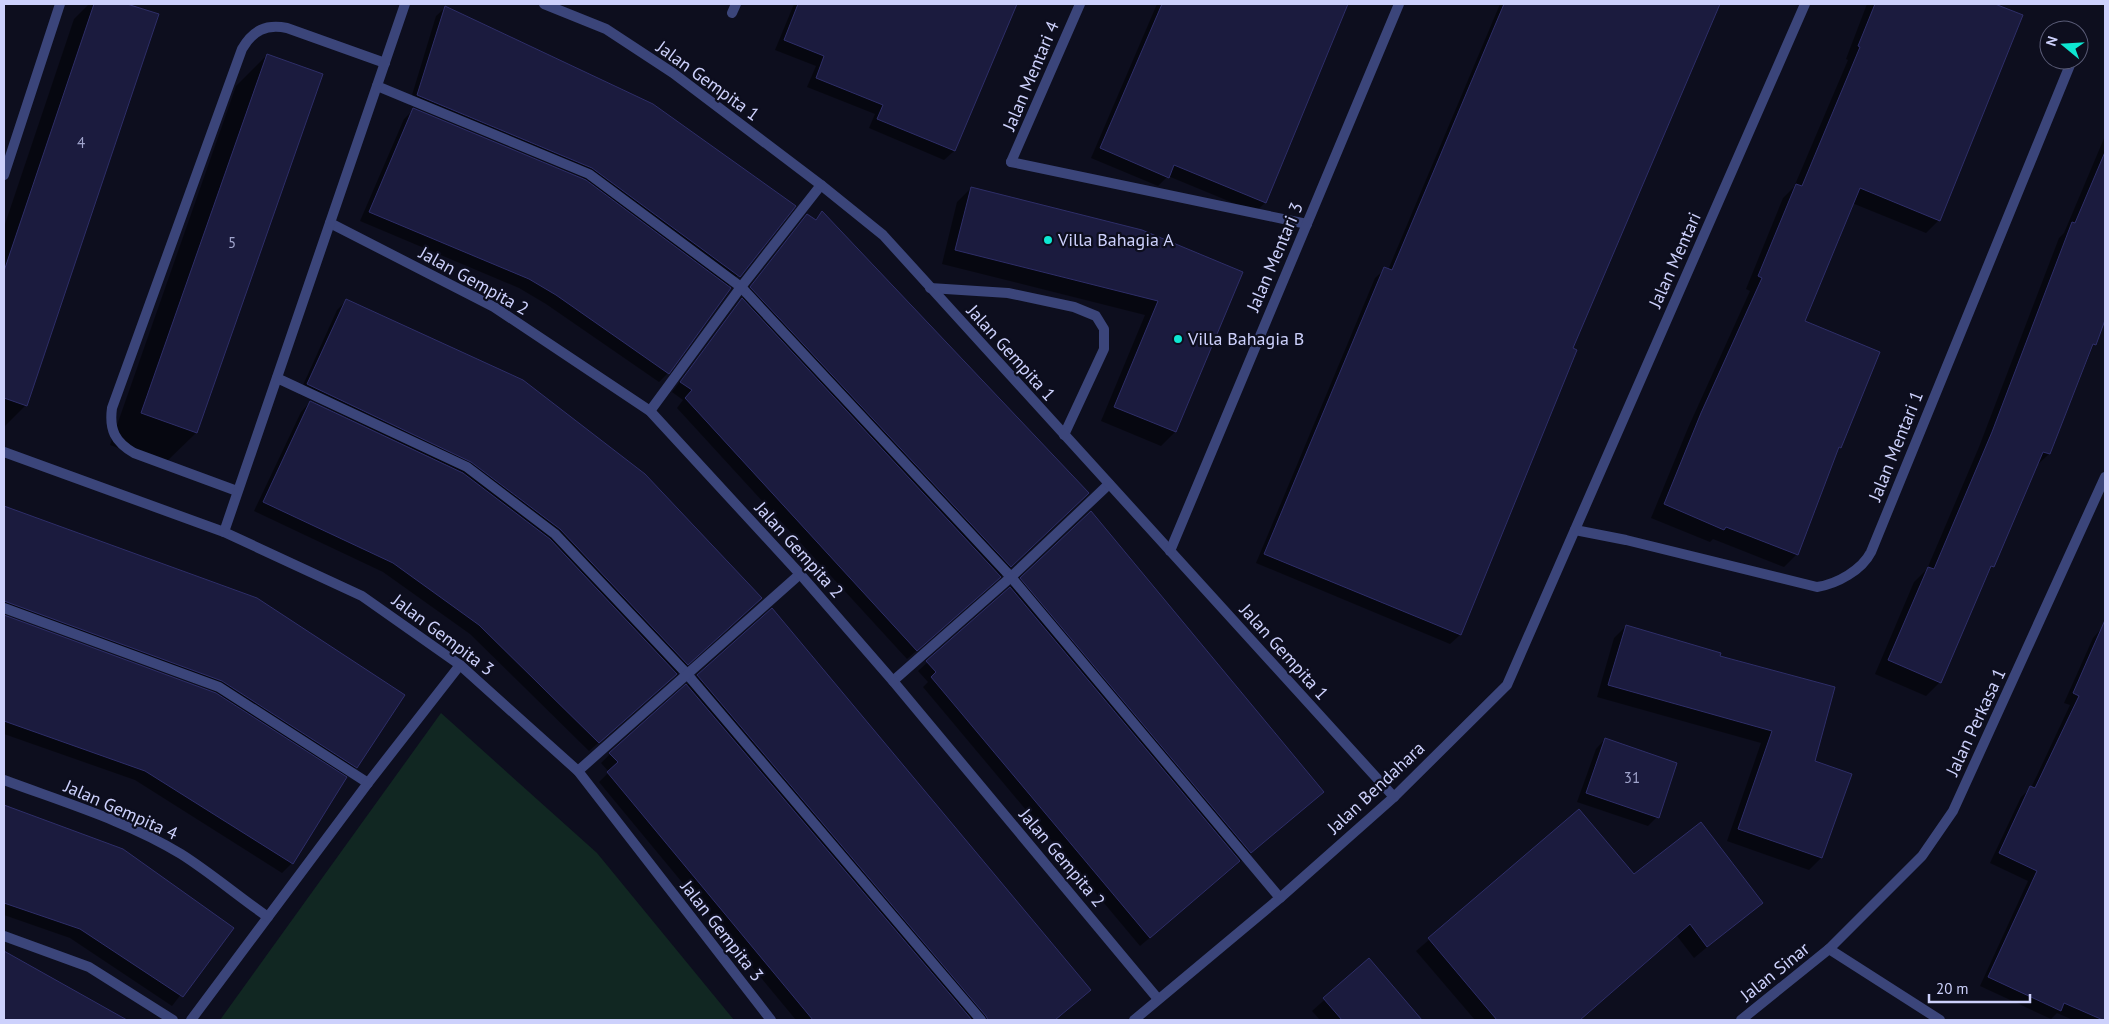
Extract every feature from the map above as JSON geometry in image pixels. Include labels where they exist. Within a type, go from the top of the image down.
[{"type":"street","points":[[4,175],[60,4]]},
{"type":"street","points":[[224,532],[405,4]]},
{"type":"street","name":"Jalan Gempita 1","points":[[544,4],[606,29],[673,74],[821,185],[883,236],[1394,797]]},
{"type":"street","name":"Jalan Mentari 4","points":[[1080,4],[1011,162],[1307,224]]},
{"type":"street","name":"Jalan Mentari 3","points":[[1170,551],[1398,4]]},
{"type":"street","name":"Jalan Mentari","points":[[1575,530],[1805,4]]},
{"type":"street","points":[[238,491],[134,453],[122,446],[114,435],[110,422],[112,408],[242,49],[249,37],[260,29],[273,25],[287,28],[385,63]]},
{"type":"street","name":"Jalan Mentari 1","points":[[1575,530],[1626,540],[1817,587],[1835,582],[1862,564],[1871,552],[2068,70]]},
{"type":"street","points":[[377,86],[589,174],[741,287],[1011,578],[1280,898]]},
{"type":"street","points":[[650,411],[741,287],[821,185]]},
{"type":"street","name":"Jalan Gempita 2","points":[[330,223],[494,306],[650,411],[800,574],[893,681],[1158,999]]},
{"type":"street","points":[[930,288],[1008,293],[1074,307],[1096,316],[1104,329],[1104,349],[1064,435]]},
{"type":"street","points":[[276,378],[467,467],[555,534],[687,674],[981,1020]]},
{"type":"street","name":"Jalan Gempita 3","points":[[4,452],[224,532],[362,596],[460,665],[578,771],[771,1020]]},
{"type":"street","name":"Jalan Perkasa 1","points":[[1829,949],[1922,856],[1953,811],[2105,477]]},
{"type":"street","points":[[893,681],[1011,578],[1109,484]]},
{"type":"street","name":"Jalan Bendahara","points":[[1134,1020],[1280,898],[1394,797],[1507,685],[1575,530]]},
{"type":"street","points":[[578,771],[800,574]]},
{"type":"street","points":[[4,608],[219,687],[368,783]]},
{"type":"street","points":[[191,1020],[368,783],[460,665]]},
{"type":"street","name":"Jalan Gempita 4","points":[[4,780],[87,810],[133,830],[180,854],[268,918]]},
{"type":"street","points":[[4,936],[89,967],[173,1020]]},
{"type":"street","points":[[1829,949],[1940,1020]]},
{"type":"street","name":"Jalan Sinar","points":[[1741,1020],[1829,949]]},
{"type":"green space","points":[[441,713],[597,853],[734,1020],[220,1020]]},
{"type":"building","points":[[94,4],[127,4],[159,14],[27,406],[4,398],[4,271]]},
{"type":"building","points":[[798,4],[1017,4],[955,151],[877,119],[883,105],[816,78],[824,56],[784,40]]},
{"type":"building","points":[[1162,4],[1348,4],[1266,203],[1174,165],[1169,178],[1100,148]]},
{"type":"building","points":[[1504,4],[1720,4],[1573,348],[1577,350],[1461,635],[1264,554],[1384,267],[1392,270]]},
{"type":"building","points":[[1875,4],[1995,4],[2023,15],[1940,221],[1860,188],[1805,321],[1880,352],[1841,448],[1839,447],[1798,555],[1726,527],[1724,530],[1664,504],[1701,413],[1762,278],[1758,276],[1796,184],[1802,186],[1860,47],[1858,46]]},
{"type":"building","points":[[445,6],[653,104],[796,206],[740,277],[592,168],[417,95]]},
{"type":"building","points":[[267,54],[323,74],[197,433],[141,413]]},
{"type":"building","points":[[413,108],[586,180],[731,288],[669,374],[556,295],[529,279],[369,212]]},
{"type":"building","points":[[2105,152],[2105,320],[2096,345],[2093,344],[2050,454],[2043,452],[1994,567],[1991,566],[1941,683],[1888,660],[1928,567],[1934,569],[1992,432],[2072,222],[2075,223]]},
{"type":"building","points":[[971,187],[1142,230],[1243,272],[1176,432],[1114,407],[1158,301],[955,250]]},
{"type":"building","points":[[822,211],[1089,493],[1011,567],[750,287],[807,214],[816,220]]},
{"type":"building","points":[[742,298],[1001,577],[917,651],[685,398],[692,390],[680,382]]},
{"type":"building","points":[[346,299],[523,380],[645,474],[762,598],[688,665],[560,529],[471,462],[307,384]]},
{"type":"building","points":[[310,401],[463,473],[550,539],[677,674],[599,743],[479,625],[393,563],[263,502]]},
{"type":"building","points":[[4,506],[257,598],[405,695],[357,768],[222,681],[4,601]]},
{"type":"building","points":[[1091,511],[1324,792],[1251,853],[1020,578]]},
{"type":"building","points":[[1010,587],[1240,861],[1150,938],[931,677],[936,672],[926,661]]},
{"type":"building","points":[[772,608],[1091,990],[1055,1020],[988,1020],[697,675]]},
{"type":"building","points":[[4,615],[216,693],[347,777],[293,864],[145,771],[4,721]]},
{"type":"building","points":[[2105,620],[2105,1020],[2103,1020],[2064,1003],[2061,1011],[1988,977],[2037,871],[1999,853],[2030,786],[2035,788],[2079,696],[2073,693]]},
{"type":"building","points":[[1626,625],[1721,653],[1720,656],[1835,687],[1815,761],[1852,774],[1822,858],[1738,829],[1772,731],[1608,685]]},
{"type":"building","points":[[686,684],[972,1020],[813,1020],[607,772],[618,762],[609,753]]},
{"type":"building","points":[[1605,738],[1677,763],[1659,818],[1586,793]]},
{"type":"building","points":[[4,805],[123,849],[234,928],[183,997],[80,929],[4,903]]},
{"type":"building","points":[[1579,809],[1634,874],[1701,822],[1763,903],[1707,947],[1690,924],[1580,1020],[1497,1020],[1428,938]]},
{"type":"building","points":[[4,951],[127,1020],[4,1020]]},
{"type":"building","points":[[1369,958],[1422,1020],[1342,1020],[1323,998]]},
{"type":"place","name":"Villa Bahagia A","points":[[1048,240]]},
{"type":"place","name":"Villa Bahagia B","points":[[1178,339]]}]
